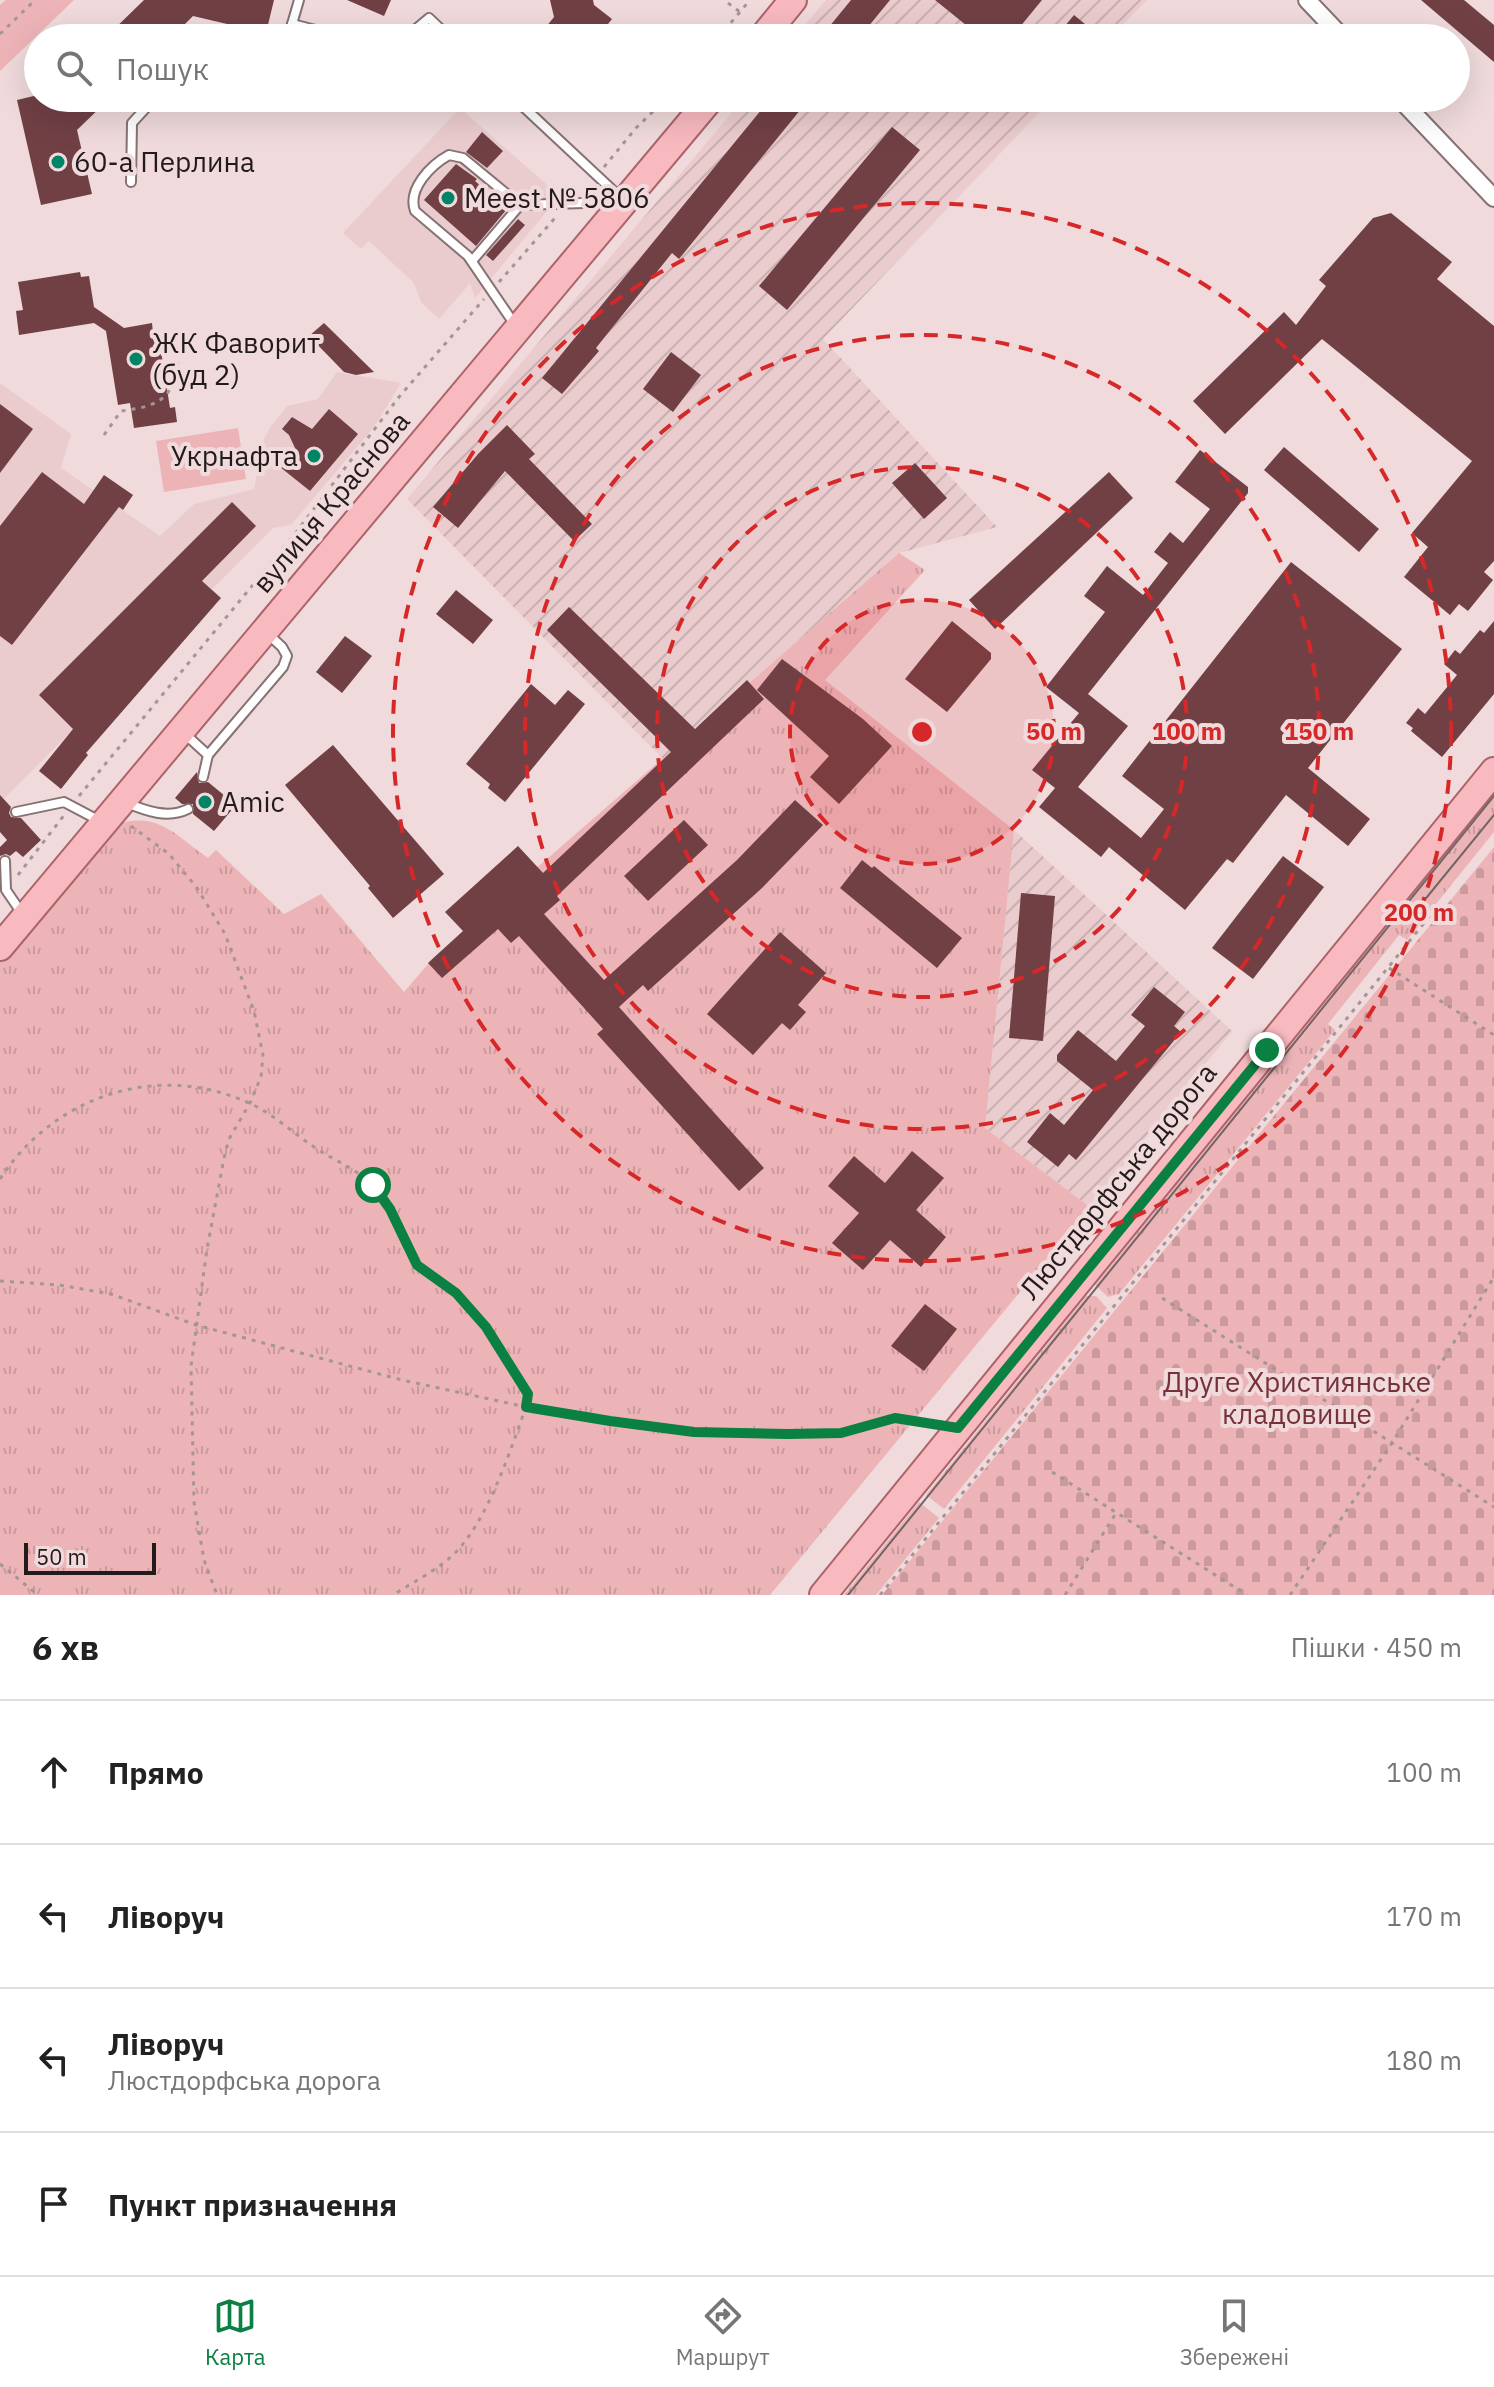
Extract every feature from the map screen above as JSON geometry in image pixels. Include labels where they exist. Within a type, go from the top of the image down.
[{"type":"main road","points":[[773,24],[793,0]]},
{"type":"main road","name":"вулиця Краснова","points":[[0,947],[105,823],[127,814],[182,731],[699,112]]},
{"type":"main road","name":"Люстдорфська дорога","points":[[823,1595],[1494,771]]},
{"type":"street","points":[[1307,0],[1330,24]]},
{"type":"street","points":[[1412,112],[1494,198]]},
{"type":"lane","points":[[292,24],[299,0]]},
{"type":"lane","points":[[422,24],[431,17],[437,24]]},
{"type":"lane","points":[[131,182],[132,123],[142,112]]},
{"type":"lane","points":[[529,112],[625,201]]},
{"type":"lane","points":[[518,329],[472,261],[415,211],[411,201],[416,188],[438,161],[449,155],[463,158],[520,205],[625,201]]},
{"type":"lane","points":[[472,261],[520,205]]},
{"type":"lane","points":[[203,777],[208,755],[283,667],[287,656],[265,632]]},
{"type":"lane","points":[[182,731],[208,755]]},
{"type":"lane","points":[[16,812],[64,802],[105,823]]},
{"type":"lane","points":[[127,814],[144,811],[173,814],[188,809]]},
{"type":"lane","points":[[5,861],[6,890],[25,919]]},
{"type":"path","points":[[0,34],[35,0]]},
{"type":"path","points":[[730,24],[750,0]]},
{"type":"path","points":[[728,3],[740,12]]},
{"type":"path","points":[[600,172],[653,112]]},
{"type":"path","points":[[6,890],[71,806],[294,535],[399,397],[570,202]]},
{"type":"path","points":[[104,435],[121,411],[152,407],[166,395],[173,384],[178,361]]},
{"type":"path","points":[[127,814],[169,854],[197,888],[225,934],[254,1011],[263,1055],[261,1077],[229,1139],[224,1158],[191,1366],[194,1502],[204,1560],[217,1595]]},
{"type":"path","points":[[880,1595],[1433,912]]},
{"type":"path","points":[[1389,968],[1494,1035]]},
{"type":"path","points":[[0,1179],[13,1159],[40,1130],[80,1104],[121,1091],[164,1083],[212,1091],[250,1103],[317,1149],[356,1170],[373,1185],[390,1209],[417,1265],[456,1293],[486,1327],[528,1394],[526,1407],[494,1489],[467,1540],[452,1556],[393,1595]]},
{"type":"path","points":[[1290,1595],[1392,1443],[1494,1277]]},
{"type":"path","points":[[0,1281],[59,1285],[111,1294],[196,1325],[402,1380],[526,1407],[610,1421],[694,1432],[788,1434],[841,1433],[895,1418],[958,1428]]},
{"type":"path","points":[[1162,1298],[1494,1507]]},
{"type":"path","points":[[1052,1472],[1247,1595]]},
{"type":"path","points":[[1065,1595],[1116,1513]]},
{"type":"path","points":[[0,1564],[38,1595]]},
{"type":"shaded area","points":[[826,0],[1147,0],[1124,24],[806,24]]},
{"type":"shaded area","points":[[456,112],[465,112],[561,194],[475,298],[470,283],[439,319],[421,302],[414,283],[369,241],[361,249],[343,233]]},
{"type":"shaded area","points":[[732,112],[1040,112],[823,339],[997,527],[899,553],[663,759],[407,499]]},
{"type":"shaded area","points":[[337,372],[401,383],[374,427],[291,525],[273,528],[0,803],[0,383],[71,434],[61,468],[160,536],[194,504],[254,489],[264,439],[271,426],[287,406],[318,399]]},
{"type":"shaded area","points":[[1014,830],[1232,1031],[1090,1207],[985,1128]]},
{"type":"green space","points":[[6,0],[74,0],[49,24],[24,24],[24,48],[0,71],[0,5]]},
{"type":"green space","points":[[238,428],[246,479],[164,492],[156,441]]},
{"type":"green space","points":[[899,553],[925,570],[825,680],[1014,830],[985,1128],[1090,1207],[770,1595],[0,1595],[0,954],[109,827],[125,822],[151,822],[173,832],[208,858],[216,850],[284,914],[321,894],[404,992],[434,957]]},
{"type":"green space","points":[[1494,793],[1494,832],[1407,940],[1399,935],[1328,1024],[1335,1030],[1119,1294],[1108,1297],[1095,1285]]},
{"type":"green space","name":"Друге Християнське кладовище","points":[[1494,847],[1494,1595],[882,1595]]},
{"type":"green space","points":[[1086,1296],[1096,1296],[1107,1308],[944,1509],[926,1495]]},
{"type":"green space","points":[[919,1502],[939,1518],[876,1595],[844,1595]]},
{"type":"building","points":[[144,0],[274,0],[268,24],[227,24],[193,16],[185,24],[119,24]]},
{"type":"building","points":[[347,0],[391,0],[384,16]]},
{"type":"building","points":[[550,0],[593,0],[594,5],[612,19],[608,24],[548,24],[554,17]]},
{"type":"building","points":[[851,0],[890,0],[870,24],[831,24]]},
{"type":"building","points":[[935,0],[1042,0],[1022,24],[965,24]]},
{"type":"building","points":[[1421,0],[1464,0],[1494,25],[1494,62],[1470,42],[1470,24],[1449,24]]},
{"type":"building","points":[[1074,15],[1085,24],[1067,24]]},
{"type":"building","name":"60-а Перлина","points":[[24,98],[24,112],[96,112],[77,130],[92,194],[41,205],[17,100]]},
{"type":"building","points":[[760,112],[799,112],[679,259],[672,253],[596,348],[599,351],[562,394],[542,378]]},
{"type":"building","points":[[892,127],[920,150],[787,310],[759,286]]},
{"type":"building","points":[[482,132],[503,151],[487,168],[466,152]]},
{"type":"building","points":[[456,164],[477,179],[475,181],[507,209],[476,246],[424,200]]},
{"type":"building","points":[[1391,213],[1452,262],[1437,279],[1494,326],[1494,561],[1484,572],[1493,580],[1468,611],[1459,604],[1450,615],[1404,577],[1428,547],[1412,533],[1472,461],[1322,339],[1225,434],[1193,401],[1284,312],[1296,325],[1326,286],[1319,280],[1373,218]]},
{"type":"building","points":[[518,219],[525,225],[493,261],[486,255]]},
{"type":"building","name":"ЖК Фаворит (буд 2)","points":[[80,272],[81,277],[89,276],[94,307],[124,328],[152,323],[153,333],[158,332],[170,408],[175,407],[177,422],[134,428],[130,403],[118,405],[106,331],[94,323],[19,335],[16,311],[23,310],[18,282]]},
{"type":"building","points":[[324,323],[374,372],[356,375],[344,372],[309,336]]},
{"type":"building","points":[[671,352],[701,375],[673,412],[643,389]]},
{"type":"building","points":[[0,404],[33,429],[0,473]]},
{"type":"building","name":"Укрнафта","points":[[329,409],[358,434],[310,491],[280,467],[295,448],[282,429],[292,417],[312,429]]},
{"type":"building","points":[[507,425],[535,454],[529,459],[592,524],[574,541],[505,471],[458,528],[433,507]]},
{"type":"building","points":[[1284,447],[1379,529],[1359,552],[1264,470]]},
{"type":"building","points":[[1200,450],[1248,487],[1248,493],[1088,694],[1128,726],[1078,787],[1141,838],[1164,809],[1122,776],[1291,562],[1402,649],[1308,768],[1370,819],[1348,846],[1286,795],[1233,863],[1227,859],[1185,910],[1109,847],[1101,857],[1039,807],[1055,788],[1032,770],[1079,713],[1046,687],[1105,612],[1084,596],[1107,566],[1143,595],[1168,563],[1154,552],[1170,532],[1183,543],[1210,509],[1175,482]]},
{"type":"building","points":[[915,463],[947,498],[924,519],[892,483]]},
{"type":"building","points":[[42,472],[84,504],[104,475],[133,495],[123,510],[119,507],[12,645],[0,636],[0,526]]},
{"type":"building","points":[[1109,472],[1133,498],[995,629],[969,600]]},
{"type":"building","points":[[232,502],[256,526],[202,581],[221,598],[86,753],[88,755],[61,789],[39,771],[73,729],[39,695]]},
{"type":"building","points":[[456,590],[493,620],[473,644],[436,614]]},
{"type":"building","points":[[569,607],[695,729],[747,680],[764,699],[557,896],[560,900],[544,914],[604,980],[737,860],[795,800],[823,825],[762,888],[648,991],[643,985],[619,1007],[764,1168],[739,1191],[597,1034],[603,1029],[519,936],[511,943],[498,929],[442,978],[428,963],[463,931],[445,912],[518,846],[543,873],[671,752],[547,630]]},
{"type":"building","points":[[952,621],[991,653],[991,659],[947,712],[905,679]]},
{"type":"building","points":[[1494,621],[1494,694],[1442,757],[1406,723],[1418,708],[1425,714],[1457,675],[1444,664],[1455,650],[1460,654],[1480,630],[1484,633]]},
{"type":"building","points":[[345,636],[372,656],[342,693],[316,672]]},
{"type":"building","points":[[782,659],[863,719],[892,746],[839,804],[810,777],[829,756],[757,690]]},
{"type":"building","points":[[531,684],[555,705],[568,690],[585,704],[505,802],[488,788],[490,784],[466,764]]},
{"type":"building","points":[[333,745],[444,874],[393,918],[285,785]]},
{"type":"building","name":"Amic","points":[[197,772],[199,783],[208,782],[236,805],[214,831],[193,814],[193,804],[182,804],[175,798]]},
{"type":"building","points":[[0,795],[11,807],[11,817],[21,818],[41,840],[23,857],[16,851],[10,856],[0,856],[0,847],[7,840],[0,832]]},
{"type":"building","points":[[684,820],[708,845],[648,901],[624,876]]},
{"type":"building","points":[[1283,856],[1324,887],[1253,979],[1212,948]]},
{"type":"building","points":[[862,860],[872,868],[874,866],[962,938],[937,968],[840,888]]},
{"type":"building","points":[[1021,893],[1055,896],[1043,1041],[1009,1038]]},
{"type":"building","points":[[780,932],[826,973],[798,1005],[806,1012],[790,1030],[782,1023],[753,1055],[707,1014]]},
{"type":"building","points":[[1154,987],[1185,1012],[1174,1026],[1181,1032],[1076,1160],[1069,1154],[1058,1167],[1027,1142],[1050,1113],[1064,1125],[1093,1090],[1057,1061],[1057,1055],[1078,1030],[1116,1061],[1145,1026],[1131,1015]]},
{"type":"building","points":[[912,1151],[944,1178],[916,1210],[946,1237],[921,1267],[890,1240],[863,1270],[832,1243],[859,1213],[828,1186],[854,1156],[885,1183]]},
{"type":"building","points":[[925,1304],[957,1329],[924,1371],[891,1346]]},
{"type":"tram line","points":[[848,1595],[1494,796]]},
{"type":"tram line","points":[[1418,908],[1494,815]]},
{"type":"place","name":"60-а Перлина","points":[[58,162]]},
{"type":"place","name":"Meest № 5806","points":[[448,198]]},
{"type":"place","name":"ЖК Фаворит (буд 2)","points":[[136,359]]},
{"type":"place","name":"Укрнафта","points":[[314,456]]},
{"type":"place","name":"Amic","points":[[205,802]]},
{"type":"route","points":[[373,1185],[383,1196],[417,1265],[456,1293],[486,1327],[528,1394],[526,1407],[694,1432],[841,1433],[895,1418],[958,1428],[1267,1050]]}]
